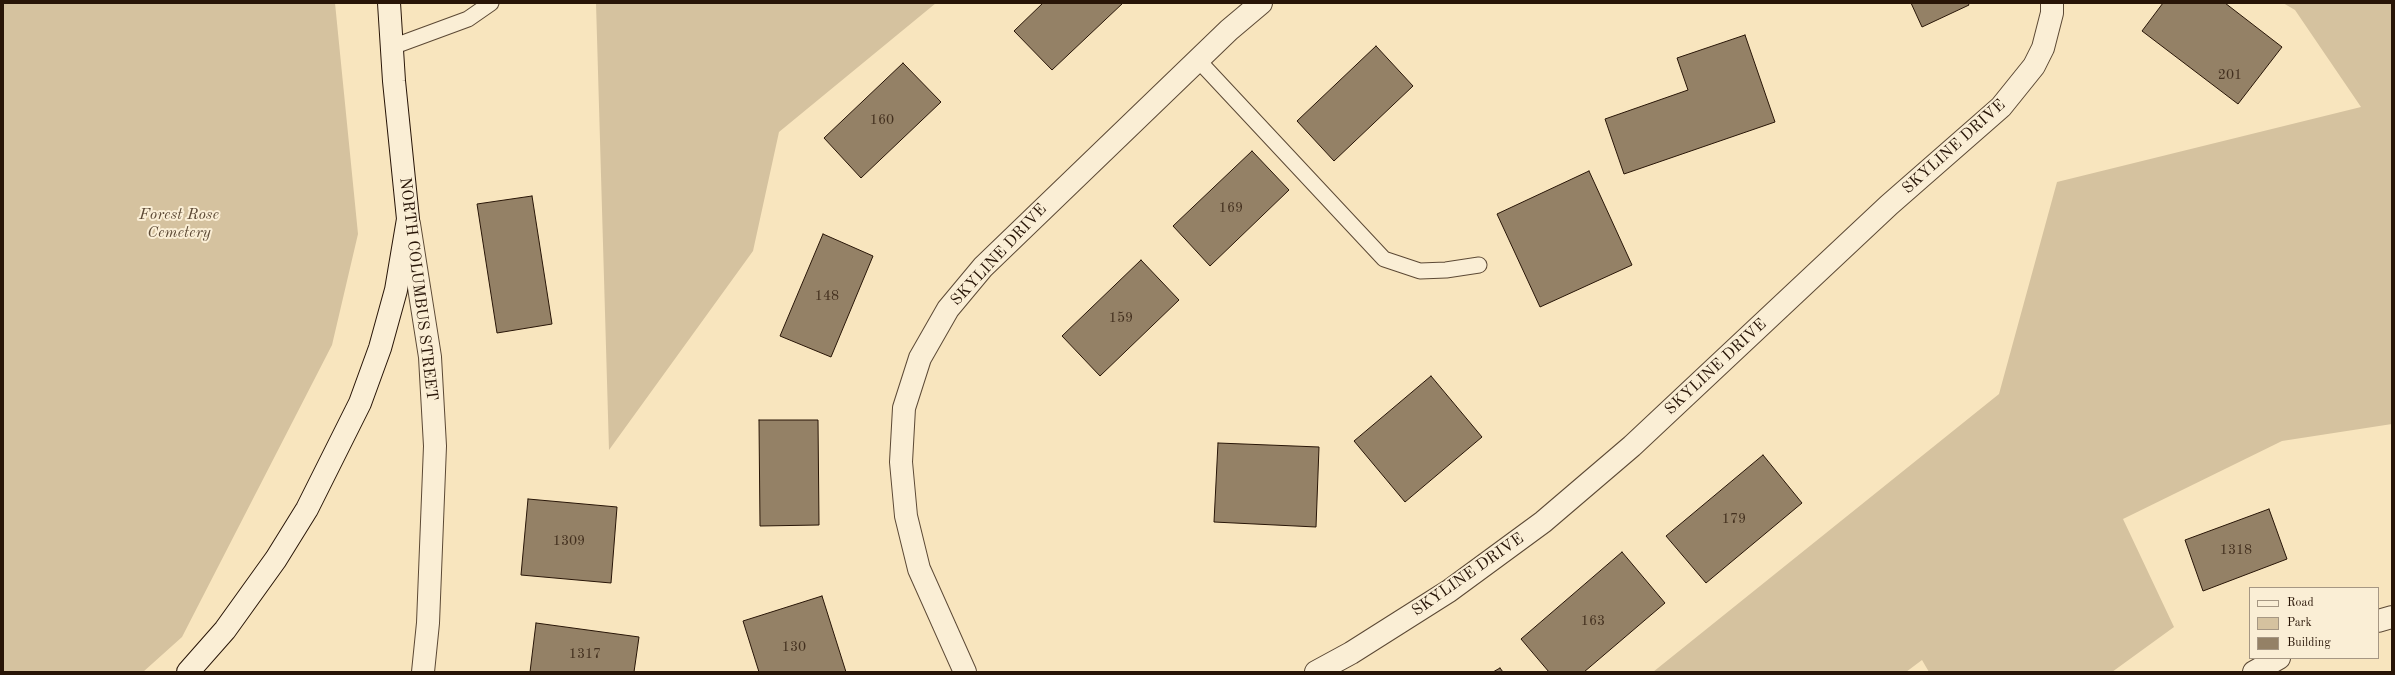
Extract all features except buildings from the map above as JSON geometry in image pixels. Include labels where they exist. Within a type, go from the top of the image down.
[{"type":"street","name":"NORTH COLUMBUS STREET","points":[[389,3],[408,219],[430,357],[435,446],[428,623],[423,672]]},
{"type":"street","name":"SKYLINE DRIVE","points":[[965,672],[919,569],[906,516],[901,462],[904,408],[920,358],[948,309],[983,267],[1198,60],[1261,3]]},
{"type":"street","name":"SKYLINE DRIVE","points":[[1316,672],[1351,653],[1449,591],[1543,522],[1632,446],[1889,205],[2001,107],[2034,66],[2043,48],[2052,13],[2052,3]]},
{"type":"street","points":[[188,672],[225,630],[276,559],[307,509],[360,403],[380,348],[396,290],[408,219]]},
{"type":"street","points":[[2379,621],[2392,617]]},
{"type":"street","points":[[2254,672],[2277,659]]},
{"type":"lane","points":[[392,48],[468,20],[491,3]]},
{"type":"lane","points":[[1198,60],[1384,260],[1420,271],[1446,270],[1479,265]]},
{"type":"green space","name":"Forest Rose Cemetery","points":[[3,3],[335,3],[358,234],[332,345],[182,637],[143,672],[3,672]]},
{"type":"green space","points":[[596,3],[936,3],[779,132],[753,251],[609,450]]},
{"type":"green space","points":[[2283,3],[2392,3],[2392,424],[2282,441],[2123,519],[2174,627],[2112,672],[1929,672],[1922,660],[1906,672],[1653,672],[1999,394],[2057,182],[2361,107],[2295,10]]}]
